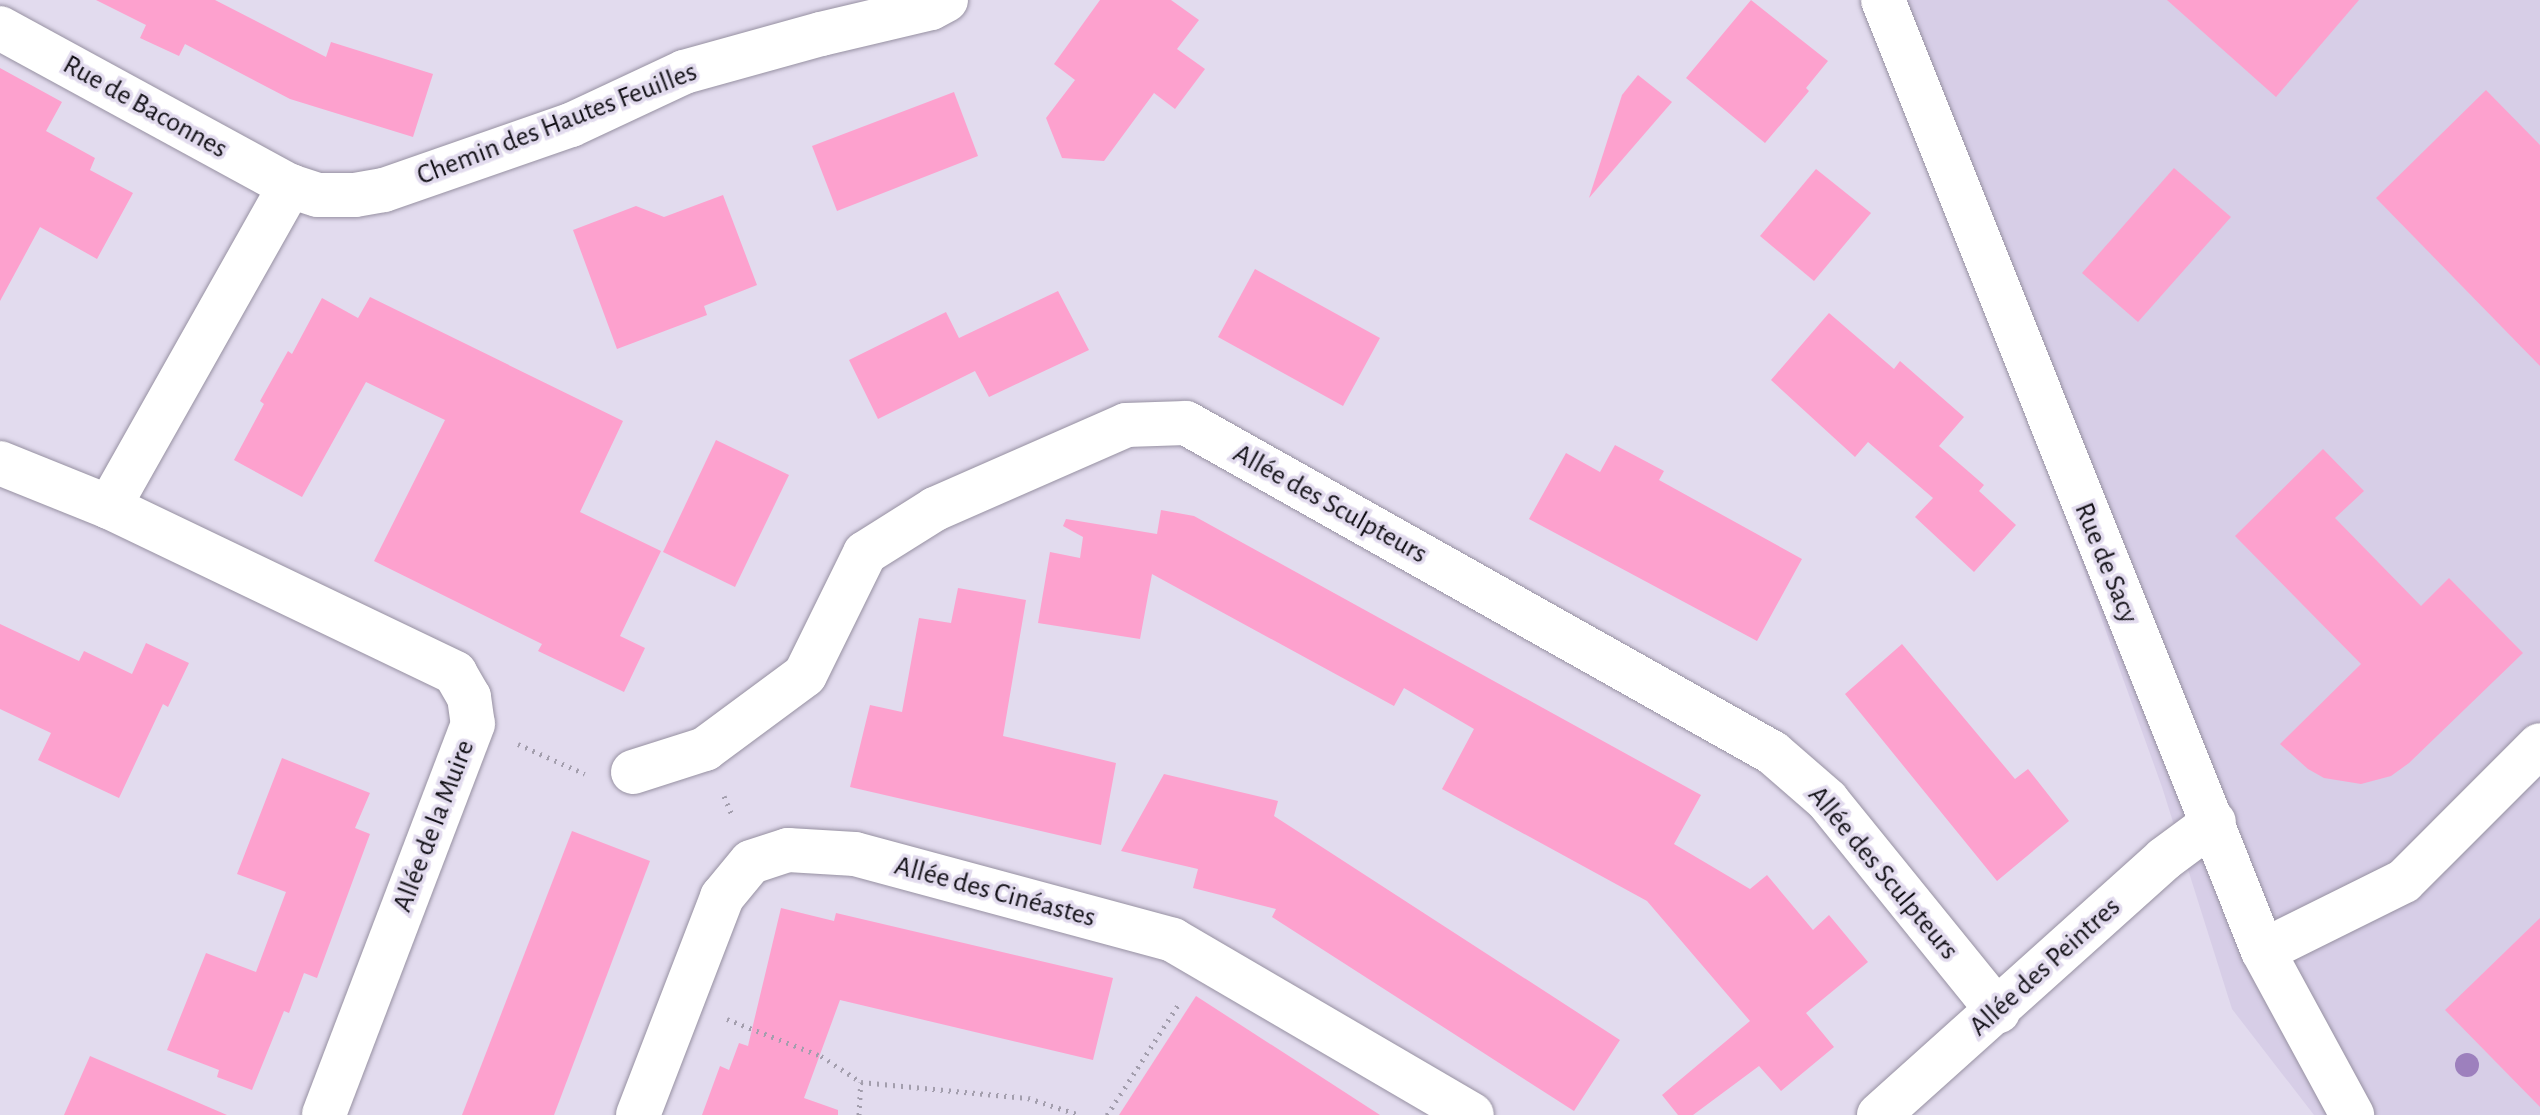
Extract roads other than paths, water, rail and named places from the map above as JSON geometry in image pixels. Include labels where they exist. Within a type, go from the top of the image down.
[{"type":"street","name":"Chemin des Hautes Feuilles","points":[[290,186],[318,195],[355,195],[384,190],[571,125],[684,72],[821,34],[931,8],[946,0]]},
{"type":"street","name":"Rue de Sacy","points":[[1883,0],[2263,951],[2352,1115]]},
{"type":"street","name":"Rue de Baconnes","points":[[0,28],[290,186]]},
{"type":"street","points":[[109,507],[290,186]]},
{"type":"street","name":"Allée des Sculpteurs","points":[[633,772],[705,749],[805,675],[865,553],[935,509],[1126,425],[1186,423],[1773,753],[1827,800],[1998,1011]]},
{"type":"street","name":"Allée de la Muire","points":[[0,463],[109,507],[455,673],[469,697],[473,724],[324,1115]]},
{"type":"street","points":[[2263,951],[2404,881],[2540,745]]},
{"type":"street","name":"Allée des Peintres","points":[[1879,1115],[2164,859],[2214,822]]},
{"type":"street","name":"Allée des Cinéastes","points":[[638,1115],[722,897],[751,862],[788,850],[855,854],[1173,940],[1472,1115]]}]
